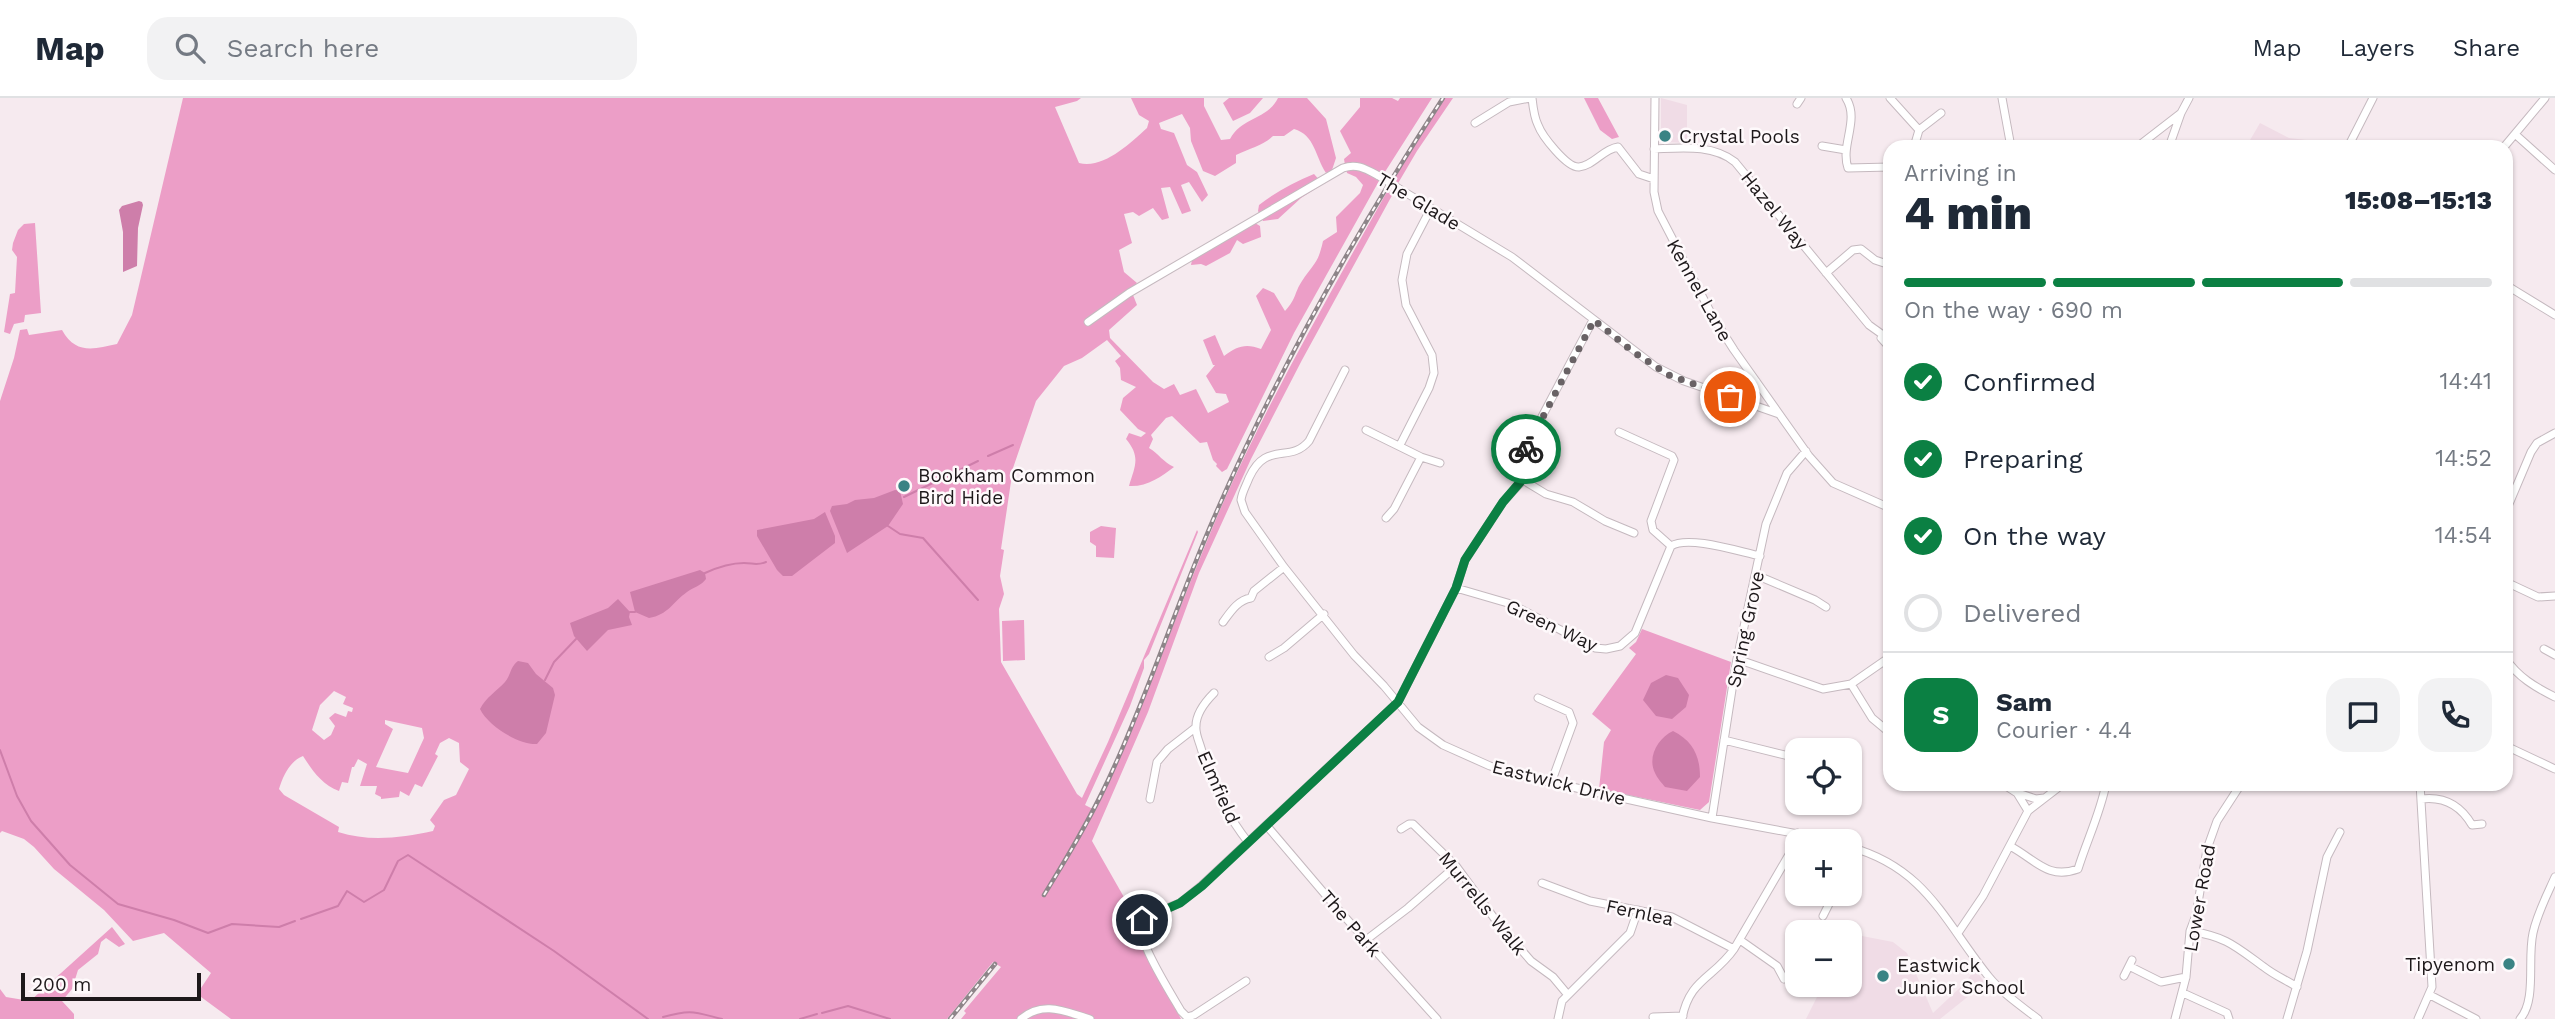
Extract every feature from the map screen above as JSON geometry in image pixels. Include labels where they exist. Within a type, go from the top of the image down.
[{"type":"street","points":[[1475,123],[1509,102],[1531,98],[1540,131],[1572,166],[1584,166],[1610,149],[1618,147],[1639,174],[1654,179]]},
{"type":"street","name":"Kennel Lane","points":[[1655,98],[1654,192],[1662,221],[1722,332],[1805,451],[1833,483],[1883,505]]},
{"type":"street","points":[[1846,98],[1852,116],[1846,150],[1848,168],[1883,167]]},
{"type":"street","points":[[1890,98],[1919,130]]},
{"type":"street","points":[[2002,98],[2010,140]]},
{"type":"street","points":[[2171,140],[2180,113],[2189,98]]},
{"type":"street","points":[[2352,140],[2373,98]]},
{"type":"street","points":[[2511,140],[2545,98]]},
{"type":"street","points":[[1916,140],[1919,130],[1941,113]]},
{"type":"street","points":[[2146,140],[2180,113]]},
{"type":"street","points":[[2516,135],[2555,170]]},
{"type":"street","points":[[1822,146],[1846,150]]},
{"type":"street","name":"Hazel Way","points":[[1654,149],[1714,149],[1725,153],[1883,340]]},
{"type":"street","name":"The Glade","points":[[1088,322],[1129,293],[1343,168],[1361,166],[1512,257],[1632,351],[1669,375],[1780,414]]},
{"type":"street","points":[[1399,445],[1434,373],[1432,355],[1403,298],[1402,280],[1407,254],[1431,208]]},
{"type":"street","points":[[1826,273],[1853,250],[1861,248],[1875,260],[1883,263]]},
{"type":"street","points":[[2513,289],[2555,315]]},
{"type":"street","points":[[1246,981],[1194,1015],[1186,1017],[1156,966],[1142,934],[1140,922],[1145,917],[1185,900],[1398,702],[1456,588],[1465,560],[1503,502],[1522,480],[1527,445],[1594,320]]},
{"type":"street","name":"Hazel Way","points":[[1869,325],[1883,335]]},
{"type":"street","name":"Eastwick Drive","points":[[1345,370],[1305,446],[1294,451],[1270,455],[1259,461],[1242,495],[1245,512],[1284,567],[1354,655],[1418,727],[1443,745],[1490,766],[1551,783],[1785,831]]},
{"type":"street","points":[[1744,402],[1756,381]]},
{"type":"street","points":[[1366,430],[1421,457],[1440,463]]},
{"type":"street","points":[[1619,432],[1672,456],[1674,460],[1651,521],[1653,530],[1671,546],[1678,543],[1716,545],[1760,556]]},
{"type":"street","points":[[2513,494],[2537,443],[2555,433]]},
{"type":"street","name":"Spring Grove","points":[[1712,818],[1737,659],[1766,524],[1781,485],[1798,457],[1805,451]]},
{"type":"street","points":[[1386,518],[1394,509],[1421,457]]},
{"type":"street","points":[[1522,480],[1546,494],[1573,502],[1605,521],[1634,533]]},
{"type":"street","name":"Green Way","points":[[1456,588],[1511,604],[1595,648],[1613,649],[1626,643],[1635,633],[1671,546]]},
{"type":"street","points":[[1223,622],[1245,598],[1251,598],[1254,591],[1284,567]]},
{"type":"street","points":[[1756,575],[1826,607]]},
{"type":"street","points":[[2513,585],[2538,597],[2555,596]]},
{"type":"street","points":[[1269,657],[1284,648],[1324,614]]},
{"type":"street","points":[[2544,649],[2555,655]]},
{"type":"street","points":[[1737,659],[1814,687],[1832,689],[1851,684],[1883,662]]},
{"type":"street","points":[[2513,669],[2536,688],[2555,697]]},
{"type":"street","points":[[1851,684],[1872,718],[1883,727]]},
{"type":"street","name":"Elmfield","points":[[1214,693],[1204,705],[1195,728],[1206,767],[1217,792],[1248,842]]},
{"type":"street","points":[[1538,698],[1569,712],[1573,723],[1551,783]]},
{"type":"street","points":[[1150,799],[1157,762],[1168,749],[1195,728]]},
{"type":"street","points":[[1724,740],[1785,755]]},
{"type":"street","points":[[2513,750],[2554,772]]},
{"type":"street","points":[[2015,791],[2036,800],[2046,798]]},
{"type":"street","points":[[1958,933],[1983,896],[2028,811],[2054,791]]},
{"type":"street","points":[[2010,846],[2046,869],[2063,875],[2078,869],[2097,821],[2104,791]]},
{"type":"street","name":"Lower Road","points":[[2175,1019],[2183,993],[2190,931],[2212,831],[2237,791]]},
{"type":"street","points":[[2417,1019],[2432,987],[2420,791]]},
{"type":"street","points":[[2018,793],[2028,811]]},
{"type":"street","points":[[2421,799],[2436,798],[2453,805],[2476,827]]},
{"type":"street","name":"Murrells Walk","points":[[1401,829],[1413,824],[1428,838],[1456,866],[1497,922],[1525,954],[1553,977],[1568,995]]},
{"type":"street","name":"The Park","points":[[1267,826],[1437,1019]]},
{"type":"street","points":[[2287,1019],[2312,930],[2326,858],[2340,832]]},
{"type":"street","points":[[1862,852],[1886,860],[1922,887],[1990,978],[2038,1019]]},
{"type":"street","points":[[1653,1017],[1683,1017],[1695,986],[1723,965],[1785,862]]},
{"type":"street","points":[[1366,940],[1456,866]]},
{"type":"street","points":[[2520,1019],[2527,1010],[2529,999],[2533,932],[2552,891],[2555,877]]},
{"type":"street","name":"Fernlea","points":[[1542,883],[1590,901],[1672,917],[1734,949]]},
{"type":"street","points":[[1822,916],[1827,906]]},
{"type":"street","points":[[1558,1019],[1559,1007],[1568,995],[1630,933],[1638,910]]},
{"type":"street","points":[[2190,931],[2241,947],[2264,967],[2297,987]]},
{"type":"street","points":[[1740,940],[1777,966],[1784,979]]},
{"type":"street","points":[[2124,976],[2131,963],[2161,982],[2186,977]]},
{"type":"street","points":[[2183,993],[2227,1013],[2229,1019]]},
{"type":"street","points":[[2430,995],[2476,1019]]},
{"type":"street","points":[[1021,1019],[1037,1009],[1050,1007],[1090,1019]]},
{"type":"shaded area","points":[[183,98],[1081,98],[1055,107],[1079,163],[1088,164],[1116,154],[1147,128],[1149,121],[1139,115],[1131,98],[1204,98],[1204,106],[1221,140],[1230,139],[1241,126],[1267,111],[1278,98],[1307,98],[1326,119],[1336,158],[1332,170],[1326,173],[1310,141],[1294,129],[1284,136],[1273,136],[1236,155],[1236,163],[1215,176],[1203,171],[1191,141],[1190,128],[1182,114],[1159,123],[1161,129],[1174,133],[1187,165],[1197,172],[1208,195],[1202,202],[1189,182],[1181,185],[1191,211],[1182,214],[1170,187],[1161,188],[1169,218],[1162,220],[1153,208],[1139,216],[1133,212],[1124,214],[1132,243],[1119,250],[1124,272],[1137,283],[1131,290],[1137,305],[1109,330],[1110,338],[1153,382],[1164,389],[1174,384],[1180,395],[1196,389],[1208,413],[1229,402],[1226,394],[1216,393],[1206,376],[1215,365],[1203,340],[1215,335],[1224,356],[1242,346],[1261,349],[1271,330],[1256,296],[1263,288],[1274,293],[1285,311],[1294,299],[1299,285],[1317,259],[1323,241],[1337,232],[1336,217],[1360,193],[1363,185],[1356,177],[1347,173],[1346,168],[1364,170],[1379,181],[1294,333],[1227,469],[1222,472],[1213,460],[1207,442],[1200,443],[1172,416],[1166,418],[1151,435],[1153,439],[1149,448],[1174,467],[1148,483],[1129,486],[1135,457],[1126,439],[1129,433],[1141,437],[1146,433],[1138,429],[1120,410],[1123,398],[1136,387],[1121,380],[1120,368],[1115,361],[1121,356],[1107,340],[1082,358],[1064,366],[1036,401],[1013,468],[1001,549],[1004,550],[1000,576],[1004,594],[999,609],[1001,662],[1077,794],[1082,798],[1197,530],[1198,532],[1149,654],[1144,660],[1144,668],[1130,706],[1085,805],[1095,810],[1238,470],[1300,348],[1389,188],[1395,190],[1251,459],[1199,573],[1148,712],[1092,841],[1125,899],[1135,929],[1181,1019],[961,1019],[966,1013],[964,1011],[1001,967],[993,962],[947,1019],[231,1019],[197,994],[211,973],[164,933],[133,941],[104,910],[54,869],[34,847],[24,839],[2,831],[0,833],[0,401],[20,330],[27,329],[29,335],[62,330],[67,338],[79,347],[101,347],[117,344],[132,315]],"holes":[[[334,691],[346,697],[343,704],[353,708],[352,712],[348,711],[346,717],[335,713],[329,718],[335,726],[331,735],[324,740],[312,730],[320,705]],[[385,720],[422,728],[424,738],[408,773],[376,767],[393,729],[385,724]],[[449,738],[459,743],[460,762],[469,769],[456,795],[444,800],[430,820],[435,826],[433,831],[385,838],[338,832],[339,827],[284,795],[279,789],[288,769],[294,761],[303,756],[323,781],[339,791],[342,782],[348,783],[352,767],[358,759],[367,764],[360,786],[377,786],[375,794],[381,799],[399,797],[400,791],[409,796],[415,784],[422,787],[438,756],[435,754],[440,743]]]},
{"type":"shaded area","points":[[1229,98],[1263,98],[1250,113],[1233,121],[1223,103]]},
{"type":"shaded area","points":[[1360,98],[1392,98],[1398,101],[1400,98],[1432,98],[1383,175],[1361,163],[1345,165],[1344,159],[1351,153],[1340,131],[1360,107]]},
{"type":"shaded area","points":[[1445,98],[1453,98],[1397,185],[1391,182]]},
{"type":"shaded area","points":[[1584,98],[1598,98],[1619,137],[1612,139],[1600,130]]},
{"type":"shaded area","points":[[1661,98],[1687,105],[1687,143],[1665,142],[1661,138]]},
{"type":"shaded area","points":[[2260,123],[2289,138],[2307,140],[2250,140]]},
{"type":"shaded area","points":[[1314,174],[1323,184],[1301,198],[1278,219],[1263,221],[1258,211],[1259,205]]},
{"type":"shaded area","points":[[139,201],[143,205],[138,228],[137,266],[123,272],[123,232],[119,210],[122,206]]},
{"type":"shaded area","points":[[35,223],[41,313],[25,315],[24,322],[14,324],[10,334],[4,332],[10,294],[15,293],[17,257],[12,250],[13,243],[18,230],[24,224]]},
{"type":"shaded area","points":[[1255,223],[1260,226],[1261,237],[1243,244],[1237,240],[1230,253],[1206,266],[1191,265],[1192,260]]},
{"type":"shaded area","points":[[895,490],[900,491],[903,504],[888,526],[847,553],[830,511],[832,506],[874,498]]},
{"type":"shaded area","points":[[825,512],[835,536],[835,543],[792,576],[783,576],[757,536],[757,530],[814,519]]},
{"type":"shaded area","points":[[1101,526],[1116,528],[1114,558],[1096,557],[1096,546],[1090,542],[1090,532]]},
{"type":"shaded area","points":[[700,570],[705,573],[706,579],[666,611],[649,618],[635,612],[630,592]]},
{"type":"shaded area","points":[[618,599],[630,612],[632,625],[608,630],[587,651],[574,636],[570,623],[608,608]]},
{"type":"shaded area","points":[[1024,620],[1025,660],[1003,661],[1002,621]]},
{"type":"shaded area","points":[[1642,629],[1731,662],[1709,802],[1700,810],[1599,789],[1604,742],[1611,730],[1592,714],[1636,654],[1629,648],[1636,642]]},
{"type":"shaded area","points":[[518,661],[528,663],[536,674],[553,688],[555,695],[546,733],[537,744],[505,733],[490,722],[480,709],[505,682]]},
{"type":"shaded area","points":[[1666,675],[1678,678],[1689,695],[1686,707],[1672,719],[1656,716],[1643,700],[1651,683]]},
{"type":"shaded area","points":[[1673,731],[1686,739],[1699,762],[1700,777],[1687,791],[1665,787],[1653,767],[1655,749],[1663,738]]},
{"type":"shaded area","points":[[112,927],[125,944],[119,947],[106,938],[101,942],[98,954],[78,970],[72,989],[62,1001],[74,1014],[74,1019],[0,1019],[0,989],[6,997],[30,1001]]},
{"type":"shaded area","name":"Eastwick Junior School","points":[[1862,936],[1893,942],[1907,953],[1933,1013],[1965,983],[1975,969],[1985,983],[1940,1019],[1806,1019],[1817,997],[1862,997]]},
{"type":"waterway","points":[[988,456],[1013,445]]},
{"type":"waterway","points":[[904,497],[978,461]]},
{"type":"waterway","points":[[888,526],[900,534],[923,538],[978,600]]},
{"type":"waterway","points":[[705,573],[734,564],[766,562]]},
{"type":"waterway","points":[[630,612],[635,612]]},
{"type":"waterway","points":[[545,680],[554,662],[576,639]]},
{"type":"waterway","points":[[0,750],[17,796],[31,821],[70,865],[118,904],[208,933],[232,924],[279,927],[295,921]]},
{"type":"waterway","points":[[301,919],[338,906],[347,891],[364,902],[384,890],[398,861],[408,855],[554,951],[648,1019]]},
{"type":"waterway","points":[[822,1013],[848,1006],[890,1019]]},
{"type":"waterway","points":[[663,1017],[693,1012],[722,1019]]},
{"type":"waterway","points":[[800,1019],[817,1014]]},
{"type":"railway","points":[[1044,895],[1082,832],[1107,782],[1141,704],[1213,520],[1263,411],[1319,304],[1379,200],[1443,98]]},
{"type":"railway","points":[[950,1019],[995,964]]},
{"type":"way so far","points":[[1526,449],[1582,338],[1594,320],[1632,351],[1669,375],[1730,397]]},
{"type":"place","name":"Crystal Pools","points":[[1665,136]]},
{"type":"place","name":"Bookham Common Bird Hide","points":[[904,486]]},
{"type":"place","name":"Tipyenom","points":[[2509,964]]},
{"type":"place","name":"Eastwick Junior School","points":[[1883,976]]},
{"type":"route","points":[[1142,920],[1180,903],[1202,886],[1393,708],[1456,588],[1465,560],[1503,502],[1522,480],[1526,449]]}]
